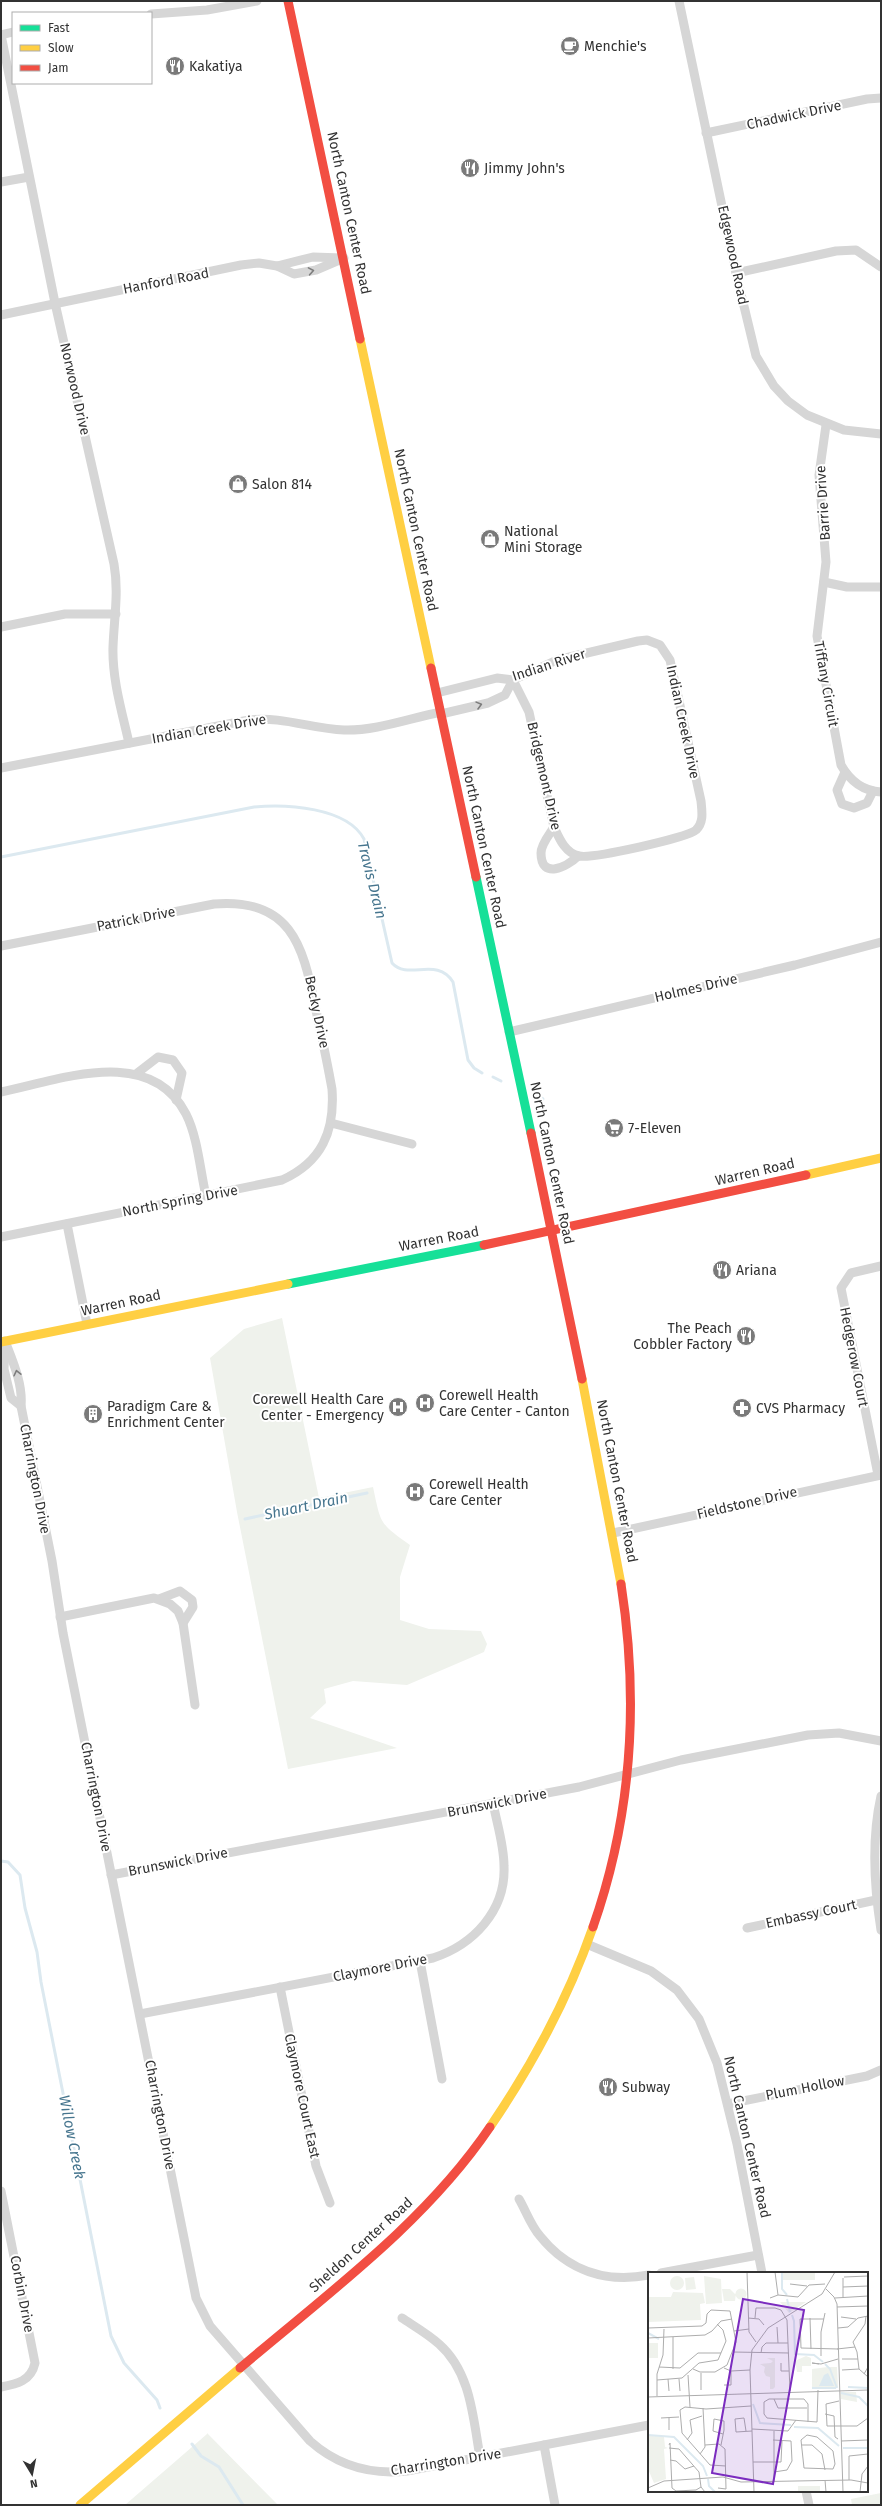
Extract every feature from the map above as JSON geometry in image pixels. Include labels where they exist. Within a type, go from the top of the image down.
[{"type":"main road","name":"North Canton Center Road","points":[[288,1],[552,1231],[626,1602],[631,1659],[632,1714],[628,1774],[613,1864],[589,1945]]},
{"type":"main road","name":"Warren Road","points":[[3,1342],[552,1231],[881,1158]]},
{"type":"main road","name":"Sheldon Center Road","points":[[80,2505],[397,2234],[456,2172],[508,2104],[537,2058],[566,2003],[589,1945]]},
{"type":"street","points":[[152,14],[208,10],[257,1]]},
{"type":"street","name":"Edgewood Road","points":[[679,1],[751,340],[763,370],[788,401],[807,415],[826,425],[844,430],[881,434]]},
{"type":"street","points":[[1,35],[12,32]]},
{"type":"street","name":"Norwood Drive","points":[[1,35],[55,303],[114,564],[116,614],[113,647],[115,676],[129,743]]},
{"type":"street","name":"Chadwick Drive","points":[[706,133],[866,99],[881,98]]},
{"type":"street","points":[[1,182],[29,176]]},
{"type":"street","points":[[736,273],[836,251],[856,250],[881,267]]},
{"type":"street","name":"Hanford Road","points":[[277,266],[313,257],[344,258]]},
{"type":"street","name":"Hanford Road","points":[[1,315],[241,265],[259,263],[277,266],[294,274],[316,270],[344,258]]},
{"type":"street","name":"Barrie Drive","points":[[824,582],[826,548],[819,475],[826,425]]},
{"type":"street","points":[[824,582],[847,587],[881,587]]},
{"type":"street","name":"Tiffany Circuit","points":[[824,582],[818,625],[818,647],[841,765],[844,772]]},
{"type":"street","points":[[1,627],[65,614],[116,614]]},
{"type":"street","name":"Indian Creek Drive","points":[[578,856],[599,855],[682,837],[695,830],[701,824],[701,801],[670,660],[660,645],[647,640],[638,641]]},
{"type":"street","name":"Indian River","points":[[437,693],[497,678],[513,680],[557,660],[638,641]]},
{"type":"street","name":"Indian Creek Drive","points":[[1,768],[262,718],[345,730],[367,728],[488,703],[505,695],[513,680]]},
{"type":"street","name":"Bridgemont Drive","points":[[513,680],[524,700],[532,724],[554,827],[560,842],[578,856]]},
{"type":"street","points":[[844,772],[854,782],[877,792],[867,803],[854,808],[842,804],[837,790],[844,772]]},
{"type":"street","points":[[554,827],[541,852],[545,864],[551,869],[560,869],[568,866],[578,856]]},
{"type":"street","name":"Patrick Drive","points":[[1,946],[214,904],[231,902],[254,906],[270,914]]},
{"type":"street","name":"Becky Drive","points":[[270,914],[292,933],[306,962],[332,1089],[332,1123]]},
{"type":"street","name":"Holmes Drive","points":[[509,1032],[795,965],[881,942]]},
{"type":"street","points":[[136,1074],[158,1057],[173,1060],[182,1073],[176,1100]]},
{"type":"street","points":[[1,1092],[113,1070],[136,1074],[157,1083],[176,1100],[191,1126],[206,1196]]},
{"type":"street","points":[[332,1123],[412,1144]]},
{"type":"street","name":"North Spring Drive","points":[[1,1237],[267,1184],[292,1175],[318,1153],[332,1123]]},
{"type":"street","points":[[67,1224],[87,1324]]},
{"type":"street","name":"Hedgerow Court","points":[[879,1475],[841,1288],[851,1273],[881,1266]]},
{"type":"street","name":"Charrington Drive","points":[[3,1342],[16,1367],[22,1396],[21,1406],[52,1561],[60,1617],[196,2298],[210,2326],[310,2441],[329,2456],[347,2464],[373,2472],[393,2472],[648,2425]]},
{"type":"street","name":"Fieldstone Drive","points":[[613,1533],[879,1475]]},
{"type":"street","points":[[60,1617],[158,1599],[180,1591],[188,1595],[193,1607],[182,1623]]},
{"type":"street","points":[[158,1599],[175,1608],[182,1623],[195,1706]]},
{"type":"street","name":"Brunswick Drive","points":[[111,1875],[597,1784],[628,1774],[812,1734],[844,1733],[881,1741]]},
{"type":"street","points":[[881,1796],[876,1900],[881,1930]]},
{"type":"street","name":"Claymore Drive","points":[[140,2014],[420,1961],[445,1955],[466,1943],[483,1926],[495,1907],[502,1888],[504,1868],[493,1803]]},
{"type":"street","name":"Embassy Court","points":[[747,1928],[876,1900]]},
{"type":"street","name":"North Canton Center Road","points":[[589,1945],[651,1971],[668,1982],[685,1999],[699,2019],[711,2044],[728,2104],[762,2272]]},
{"type":"street","points":[[420,1961],[442,2079]]},
{"type":"street","name":"Claymore Court East","points":[[280,1987],[316,2166],[330,2203]]},
{"type":"street","name":"Plum Hollow","points":[[728,2104],[867,2076],[881,2070]]},
{"type":"street","name":"Corbin Drive","points":[[1,2190],[34,2357],[31,2374],[23,2381],[1,2387]]},
{"type":"street","points":[[519,2199],[539,2236],[571,2265],[603,2277],[620,2279],[648,2275]]},
{"type":"street","points":[[666,2272],[758,2255]]},
{"type":"street","points":[[402,2318],[440,2344],[459,2371],[469,2398],[480,2457]]},
{"type":"street","points":[[544,2445],[555,2505]]},
{"type":"street","points":[[806,2492],[809,2505]]},
{"type":"shaded area","points":[[282,1318],[319,1498],[373,1487],[380,1516],[383,1522],[392,1532],[410,1545],[400,1577],[400,1620],[429,1629],[481,1631],[487,1644],[484,1652],[407,1685],[353,1681],[324,1689],[326,1703],[310,1718],[397,1748],[288,1769],[237,1512],[210,1358],[244,1329]]},
{"type":"shaded area","points":[[207,2434],[278,2505],[125,2505]]},
{"type":"shaded area","points":[[881,2493],[881,2505],[852,2505],[851,2499]]},
{"type":"waterway","name":"Travis Drain","points":[[1,857],[254,807],[298,807],[330,814],[344,820],[356,828],[364,839],[392,963],[399,968],[406,970],[431,969],[439,971],[446,974],[453,982],[468,1060],[474,1068],[482,1073]]},
{"type":"waterway","name":"Travis Drain","points":[[493,1077],[501,1081]]},
{"type":"waterway","name":"Shuart Drain","points":[[245,1519],[367,1493]]},
{"type":"waterway","name":"Willow Creek","points":[[1,1861],[8,1862],[20,1875],[25,1908],[37,1952],[41,1982],[111,2336],[124,2363],[157,2400],[160,2408]]},
{"type":"waterway","name":"Willow Creek","points":[[192,2444],[201,2456],[219,2467],[243,2505]]},
{"type":"traffic: fast","points":[[476,877],[531,1133]]},
{"type":"traffic: fast","points":[[288,1284],[484,1245]]},
{"type":"traffic: slow","points":[[360,339],[431,668]]},
{"type":"traffic: slow","points":[[806,1175],[881,1158]]},
{"type":"traffic: slow","points":[[1,1342],[288,1284]]},
{"type":"traffic: slow","points":[[582,1379],[621,1584]]},
{"type":"traffic: slow","points":[[490,2127],[535,2055],[561,2005],[593,1927]]},
{"type":"traffic: slow","points":[[80,2505],[240,2368]]},
{"type":"traffic: jam","points":[[288,1],[360,339]]},
{"type":"traffic: jam","points":[[431,668],[476,877]]},
{"type":"traffic: jam","points":[[531,1133],[582,1379]]},
{"type":"traffic: jam","points":[[484,1245],[806,1175]]},
{"type":"traffic: jam","points":[[593,1927],[606,1885],[616,1843],[624,1800],[628,1757],[630,1671],[627,1627],[621,1584]]},
{"type":"traffic: jam","points":[[240,2368],[340,2285],[405,2226],[436,2195],[464,2162],[490,2127]]},
{"type":"place","name":"Menchie's","points":[[570,46]]},
{"type":"place","name":"Kakatiya","points":[[175,66]]},
{"type":"place","name":"Jimmy John's","points":[[470,168]]},
{"type":"place","name":"Salon 814","points":[[238,484]]},
{"type":"place","name":"National Mini Storage","points":[[490,539]]},
{"type":"place","name":"7-Eleven","points":[[614,1128]]},
{"type":"place","name":"Ariana","points":[[722,1270]]},
{"type":"place","name":"The Peach Cobbler Factory","points":[[746,1336]]},
{"type":"place","name":"Corewell Health Care Center - Canton","points":[[425,1403]]},
{"type":"place","name":"Corewell Health Care Center - Emergency","points":[[398,1407]]},
{"type":"place","name":"CVS Pharmacy","points":[[742,1408]]},
{"type":"place","name":"Paradigm Care & Enrichment Center","points":[[93,1414]]},
{"type":"place","name":"Corewell Health Care Center","points":[[415,1492]]},
{"type":"place","name":"Subway","points":[[608,2087]]}]
